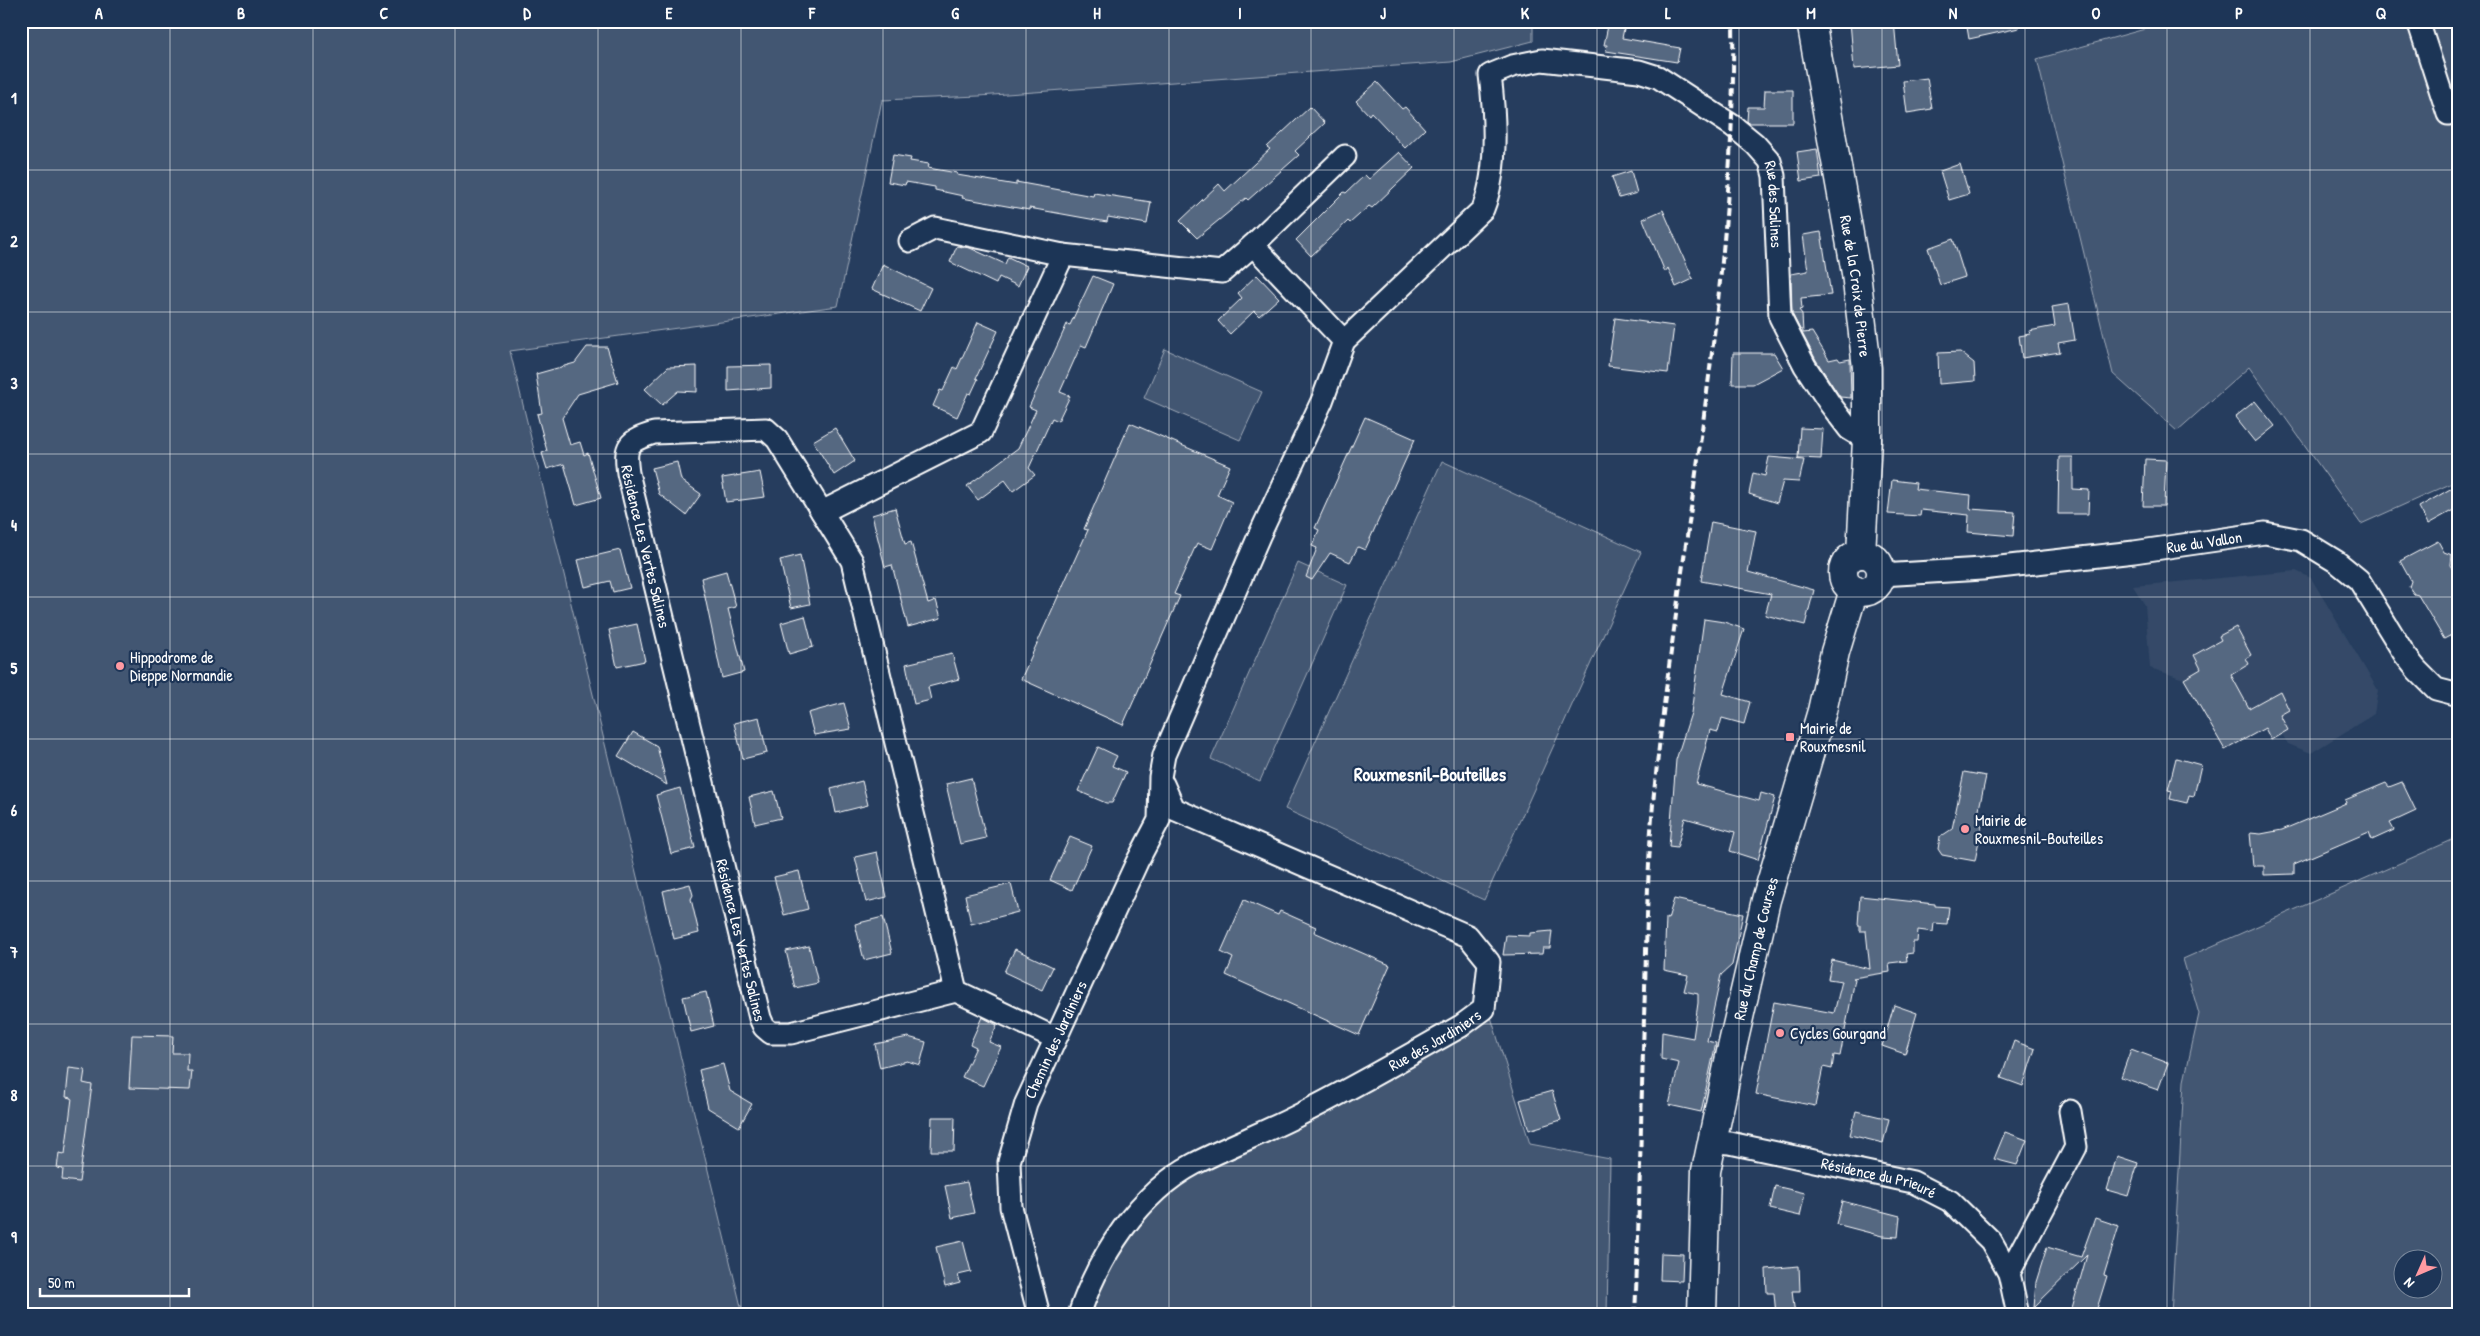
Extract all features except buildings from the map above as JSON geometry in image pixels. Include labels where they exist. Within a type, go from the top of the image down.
[{"type":"main road","name":"Rue de la Croix de Pierre","points":[[1812,21],[1856,273],[1867,368],[1867,440],[1861,554]]},
{"type":"main road","points":[[1861,554],[1874,558],[1881,568],[1881,575],[1876,586],[1866,592],[1854,590],[1845,581],[1844,569],[1850,558],[1861,554]]},
{"type":"main road","name":"Rue du Champ de Courses","points":[[1702,1315],[1706,1170],[1766,900],[1819,719],[1835,652],[1854,590]]},
{"type":"street","points":[[2418,21],[2448,114]]},
{"type":"street","name":"Rue des Salines","points":[[1344,341],[1483,209],[1490,191],[1494,109],[1490,74],[1512,66],[1542,60],[1639,71],[1658,77],[1676,87],[1733,126],[1764,153],[1773,167],[1780,317],[1805,366],[1830,404],[1849,429],[1867,440]]},
{"type":"street","points":[[910,241],[935,228],[1063,255],[1222,272],[1253,245],[1345,156]]},
{"type":"street","points":[[1253,245],[1344,341]]},
{"type":"street","points":[[822,512],[981,432],[1063,255]]},
{"type":"street","name":"Chemin des Jardiniers","points":[[1039,1315],[1011,1207],[1009,1162],[1026,1103],[1159,820],[1160,777],[1164,755],[1259,536],[1322,401],[1344,341]]},
{"type":"street","name":"Résidence Les Vertes Salines","points":[[766,429],[777,438],[852,562],[956,991],[786,1034],[771,1033],[764,1027],[760,1018],[625,454],[629,444],[639,438],[654,433],[766,429]]},
{"type":"street","name":"Rue du Vallon","points":[[1881,575],[1982,569],[2134,552],[2266,533],[2300,540],[2338,562],[2359,580],[2405,655],[2417,670],[2436,689],[2459,695]]},
{"type":"street","name":"Rue des Jardiniers","points":[[1079,1315],[1111,1246],[1133,1214],[1154,1191],[1194,1164],[1301,1114],[1461,1026],[1484,1009],[1489,962],[1468,936],[1174,810],[1160,777]]},
{"type":"street","points":[[956,991],[1055,1038]]},
{"type":"street","points":[[2010,1273],[2076,1147],[2070,1111]]},
{"type":"street","name":"Résidence du Prieuré","points":[[1713,1142],[1913,1182],[1950,1201],[1991,1241],[2010,1273],[2018,1315]]},
{"type":"shaded area","points":[[21,21],[1533,21],[1533,41],[1451,62],[979,96],[882,100],[838,306],[510,351],[743,1315],[21,1315]]},
{"type":"shaded area","points":[[2143,21],[2401,21],[2403,30],[2459,21],[2459,480],[2361,524],[2249,367],[2177,431],[2113,374],[2037,59],[2145,29]]},
{"type":"shaded area","points":[[1165,349],[1262,392],[1240,440],[1144,398]]},
{"type":"shaded area","points":[[1442,461],[1641,552],[1484,900],[1285,809]]},
{"type":"shaded area","points":[[1298,563],[1347,585],[1260,781],[1211,759]]},
{"type":"shaded area","points":[[2296,571],[2311,578],[2378,690],[2374,714],[2311,753],[2288,744],[2282,734],[2271,740],[2265,729],[2225,750],[2184,679],[2150,668],[2145,605],[2133,586]]},
{"type":"shaded area","points":[[2459,837],[2459,1315],[2171,1315],[2184,1081],[2199,1014],[2183,959]]},
{"type":"shaded area","points":[[1491,1017],[1530,1144],[1610,1159],[1607,1315],[1086,1315],[1134,1224],[1178,1178],[1301,1124]]},
{"type":"waterway","points":[[1455,1310],[1455,1315]]},
{"type":"railway","points":[[1635,1315],[1651,827],[1667,680],[1718,305],[1732,116],[1733,21]]},
{"type":"place","name":"Hippodrome de Dieppe Normandie","points":[[120,666]]},
{"type":"place","name":"Mairie de Rouxmesnil","points":[[1790,737]]},
{"type":"place","name":"Mairie de Rouxmesnil-Bouteilles","points":[[1965,829]]},
{"type":"place","name":"Cycles Gourgand","points":[[1780,1033]]},
{"type":"district","name":"Rouxmesnil-Bouteilles","points":[[1430,774]]}]
